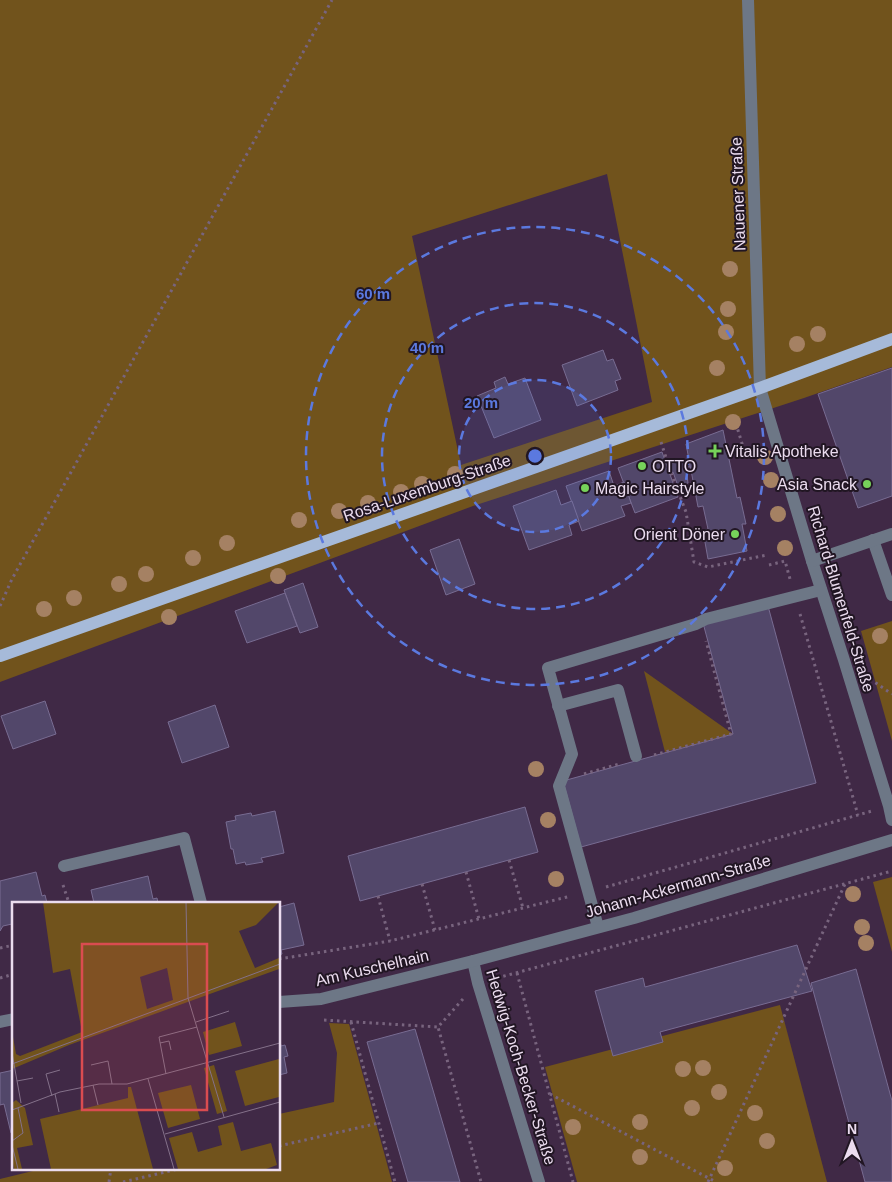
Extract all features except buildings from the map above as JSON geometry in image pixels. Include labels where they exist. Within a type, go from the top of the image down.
[{"type":"main road","name":"Rosa-Luxemburg-Straße","points":[[0,656],[760,388],[892,339]]},
{"type":"street","name":"Nauener Straße","points":[[748,0],[760,388]]},
{"type":"street","name":"Richard-Blumenfeld-Straße","points":[[760,388],[892,820]]},
{"type":"street","points":[[812,561],[892,534]]},
{"type":"street","points":[[873,540],[892,595]]},
{"type":"street","points":[[598,927],[559,786],[572,754],[548,668],[696,624],[706,619],[821,590]]},
{"type":"street","points":[[558,706],[618,690],[637,759]]},
{"type":"street","points":[[64,866],[184,838],[201,902]]},
{"type":"street","name":"Johann-Ackermann-Straße","points":[[473,961],[634,918],[892,840]]},
{"type":"street","name":"Hedwig-Koch-Becker-Straße","points":[[473,961],[478,983],[539,1182]]},
{"type":"street","name":"Am Kuschelhain","points":[[280,1002],[320,999],[473,961]]},
{"type":"path","points":[[0,606],[12,578],[332,0]]},
{"type":"path","points":[[728,399],[747,460]]},
{"type":"path","points":[[656,424],[669,467]]},
{"type":"path","points":[[671,473],[686,512],[694,562],[708,567],[767,555]]},
{"type":"path","points":[[769,565],[785,561],[858,815]]},
{"type":"path","points":[[580,775],[731,734],[704,632]]},
{"type":"path","points":[[280,959],[390,941],[523,908],[889,806]]},
{"type":"path","points":[[509,860],[523,908]]},
{"type":"path","points":[[438,1028],[478,983],[892,871]]},
{"type":"path","points":[[466,872],[479,919]]},
{"type":"path","points":[[422,884],[435,930]]},
{"type":"path","points":[[709,1180],[845,884]]},
{"type":"path","points":[[378,896],[390,941]]},
{"type":"path","points":[[509,951],[517,973],[573,1182]]},
{"type":"path","points":[[322,1020],[438,1028]]},
{"type":"path","points":[[351,1022],[395,1182]]},
{"type":"path","points":[[438,1028],[481,1182]]},
{"type":"path","points":[[549,1094],[716,1182]]},
{"type":"path","points":[[280,1146],[379,1122]]},
{"type":"path","points":[[123,1182],[174,1170]]},
{"type":"shaded area","points":[[0,0],[892,0],[892,367],[804,398],[473,506],[0,682]],"holes":[[[607,174],[652,402],[461,465],[412,236]]]},
{"type":"shaded area","points":[[892,621],[892,741],[861,631]]},
{"type":"shaded area","points":[[644,671],[733,734],[665,752]]},
{"type":"shaded area","points":[[892,877],[892,952],[873,882]]},
{"type":"shaded area","points":[[780,1005],[827,1182],[577,1182],[545,1067]]},
{"type":"shaded area","points":[[329,1023],[349,1024],[392,1182],[0,1182],[0,1179],[37,1170],[280,1170],[280,1114],[334,1102],[337,1053]]},
{"type":"place","name":"Vitalis Apotheke","points":[[715,451]]},
{"type":"place","name":"OTTO","points":[[642,466]]},
{"type":"place","name":"Asia Snack","points":[[867,484]]},
{"type":"place","name":"Magic Hairstyle","points":[[585,488]]},
{"type":"place","name":"Orient Döner","points":[[735,534]]}]
